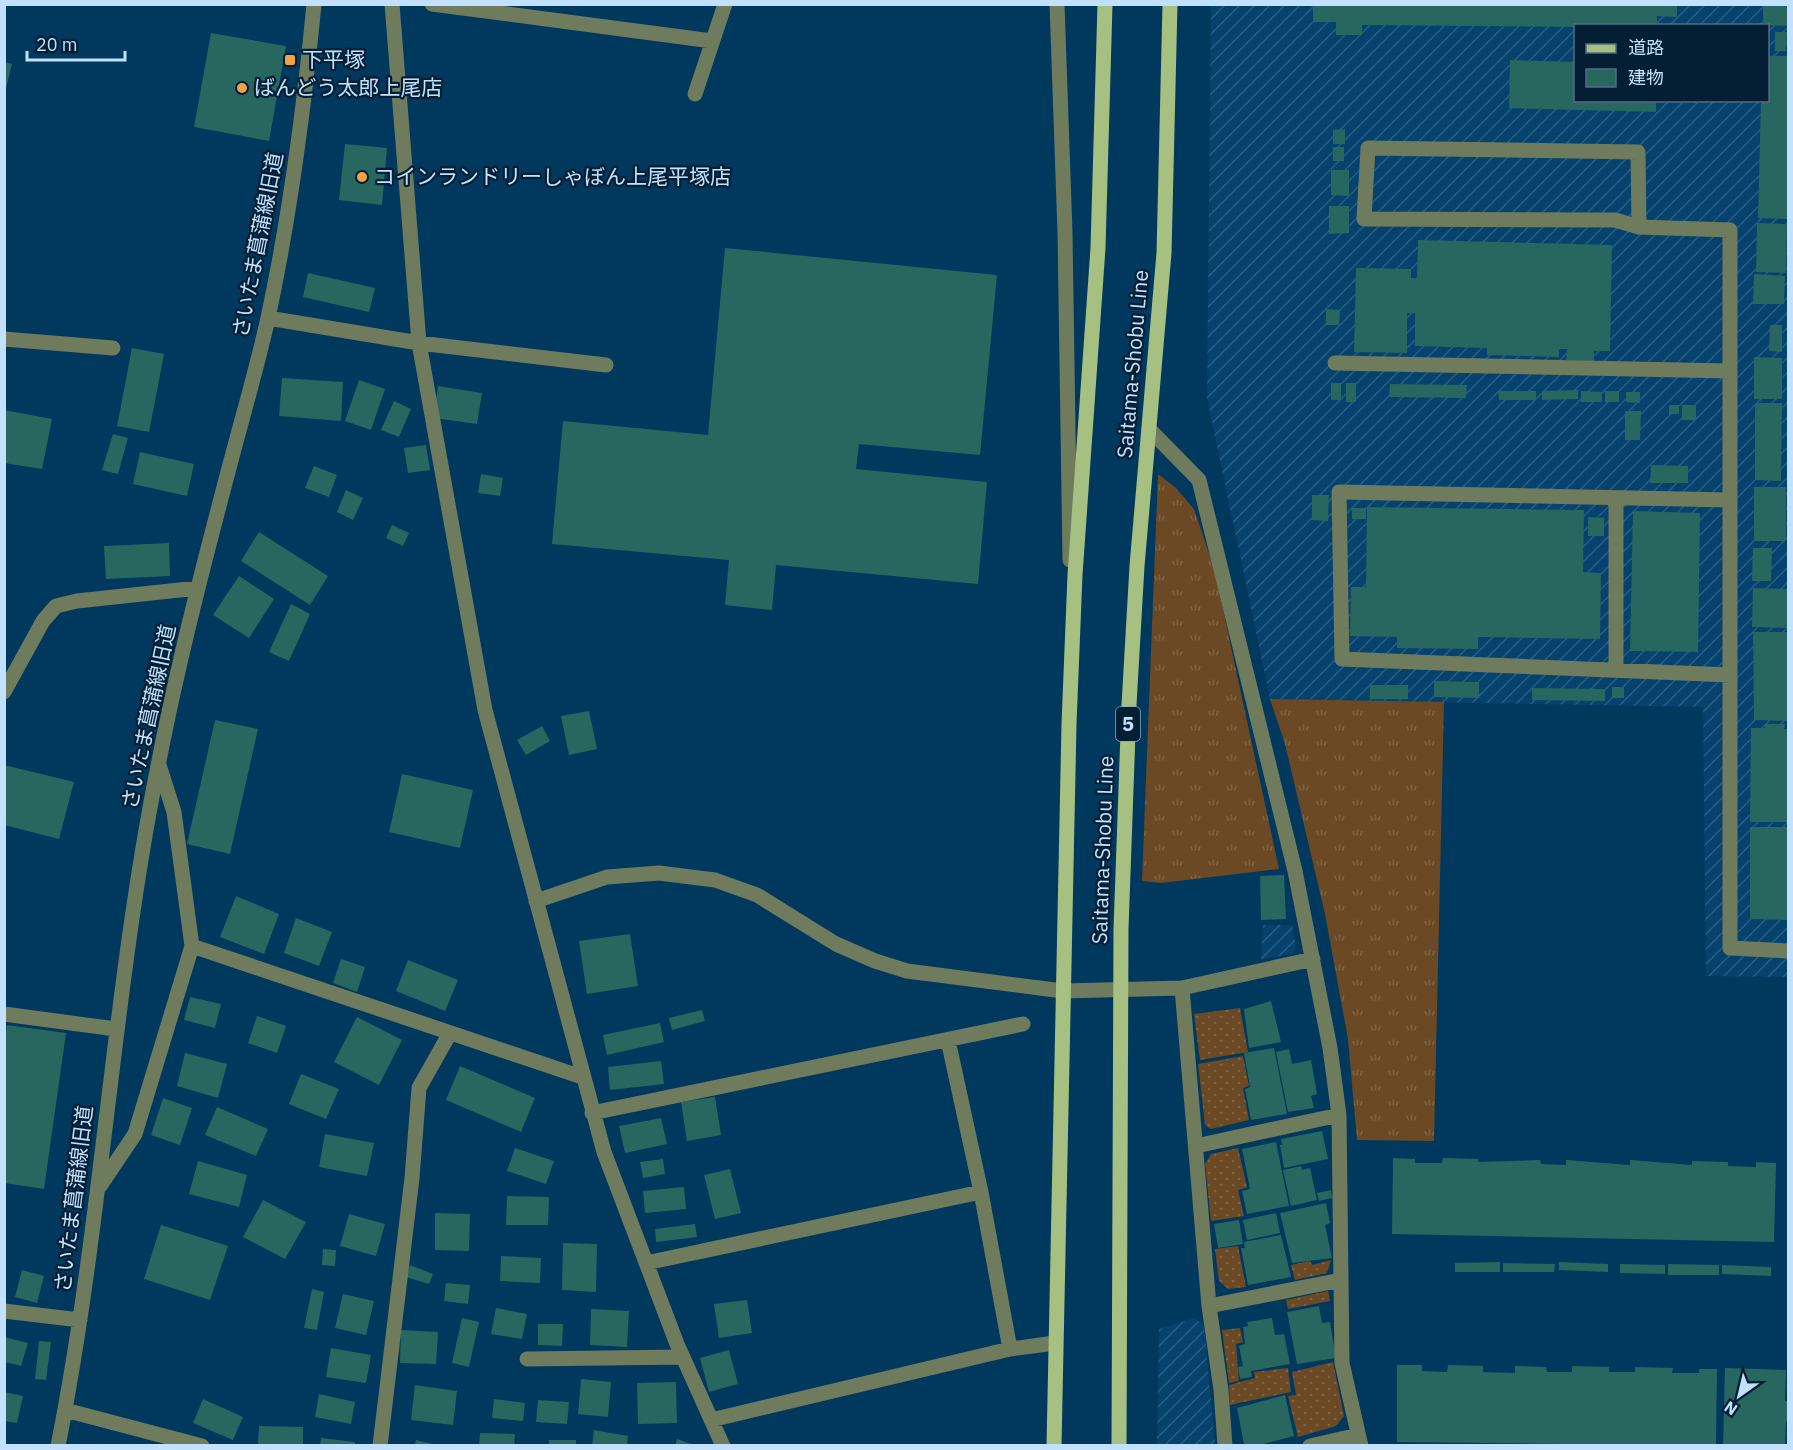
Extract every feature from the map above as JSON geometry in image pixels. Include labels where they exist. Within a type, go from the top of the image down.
[{"type":"main road","name":"Saitama-Shobu Line","points":[[1054,1446],[1072,659],[1098,248],[1105,4]]},
{"type":"main road","name":"Saitama-Shobu Line","points":[[1119,1446],[1120,991],[1129,705],[1164,253],[1170,4]]},
{"type":"street","name":"さいたま菖蒲線旧道","points":[[58,1446],[80,1320],[116,1029],[158,762],[198,588],[268,318],[298,146],[314,4]]},
{"type":"street","points":[[392,4],[419,343],[485,710],[604,1152],[683,1357],[723,1446]]},
{"type":"street","points":[[432,4],[712,41]]},
{"type":"street","points":[[695,94],[725,4]]},
{"type":"street","points":[[1057,4],[1065,233],[1072,659]]},
{"type":"street","points":[[1639,226],[1638,152],[1368,147],[1364,219],[1615,220],[1639,226],[1730,230],[1730,948],[1788,951]]},
{"type":"street","points":[[268,318],[419,343],[606,365]]},
{"type":"street","points":[[4,339],[113,348]]},
{"type":"street","points":[[1335,363],[1730,371]]},
{"type":"street","points":[[1149,429],[1199,480],[1293,860],[1313,959],[1339,1115],[1342,1363],[1360,1440],[1310,1446]]},
{"type":"street","points":[[1730,500],[1339,492],[1342,659],[1730,675]]},
{"type":"street","points":[[1616,498],[1616,670]]},
{"type":"street","points":[[7,682],[43,621],[56,606],[77,601],[198,588]]},
{"type":"street","points":[[98,1188],[135,1134],[192,946],[174,812],[158,762]]},
{"type":"street","points":[[536,901],[607,877],[659,873],[715,880],[757,895],[836,944],[875,961],[908,971],[1063,991],[1182,988],[1313,959]]},
{"type":"street","points":[[192,946],[582,1077]]},
{"type":"street","points":[[1182,988],[1209,1306],[1221,1390],[1225,1446]]},
{"type":"street","points":[[4,1014],[116,1029]]},
{"type":"street","points":[[592,1113],[1023,1024]]},
{"type":"street","points":[[380,1446],[412,1178],[419,1088],[450,1033]]},
{"type":"street","points":[[948,1040],[981,1192],[1010,1349]]},
{"type":"street","points":[[1196,1146],[1339,1115]]},
{"type":"street","points":[[646,1263],[981,1192]]},
{"type":"street","points":[[1209,1306],[1341,1280]]},
{"type":"street","points":[[4,1311],[80,1320]]},
{"type":"street","points":[[711,1420],[1010,1349],[1056,1343]]},
{"type":"street","points":[[527,1359],[683,1357]]},
{"type":"street","points":[[65,1410],[202,1446]]},
{"type":"shaded area","points":[[1211,5],[1788,5],[1788,977],[1706,976],[1703,707],[1270,699],[1207,398]]},
{"type":"shaded area","points":[[1263,925],[1292,925],[1296,946],[1293,954],[1261,959]]},
{"type":"shaded area","points":[[1194,1318],[1204,1325],[1215,1445],[1157,1445],[1159,1329]]},
{"type":"green space","points":[[1158,474],[1176,488],[1194,509],[1214,568],[1279,869],[1161,883],[1142,881]]},
{"type":"green space","points":[[1270,699],[1444,702],[1434,1141],[1357,1140],[1348,1039],[1325,914],[1285,744]]},
{"type":"green space","points":[[1240,1008],[1248,1052],[1200,1060],[1194,1014]]},
{"type":"green space","points":[[1243,1056],[1249,1086],[1243,1088],[1249,1120],[1211,1129],[1205,1125],[1198,1064]]},
{"type":"green space","points":[[1238,1148],[1247,1187],[1238,1190],[1244,1216],[1211,1221],[1205,1164],[1211,1154]]},
{"type":"green space","points":[[1238,1246],[1246,1287],[1228,1289],[1219,1281],[1215,1249]]},
{"type":"green space","points":[[1331,1260],[1327,1273],[1295,1280],[1291,1265],[1310,1261],[1312,1265]]},
{"type":"green space","points":[[1328,1291],[1330,1301],[1288,1309],[1286,1300]]},
{"type":"green space","points":[[1240,1328],[1243,1342],[1236,1344],[1239,1381],[1229,1383],[1222,1330]]},
{"type":"green space","points":[[1333,1362],[1344,1416],[1336,1426],[1298,1437],[1288,1396],[1296,1395],[1292,1372]]},
{"type":"green space","points":[[1288,1368],[1291,1392],[1230,1405],[1229,1385],[1255,1378],[1254,1372]]},
{"type":"building","points":[[1313,4],[1677,4],[1677,17],[1657,16],[1657,24],[1574,24],[1574,27],[1362,25],[1362,35],[1336,35],[1336,22],[1313,22]]},
{"type":"building","points":[[1763,4],[1788,4],[1788,26],[1763,24]]},
{"type":"building","points":[[1775,32],[1787,32],[1786,51],[1775,51]]},
{"type":"building","points":[[211,33],[286,46],[269,141],[194,127]]},
{"type":"building","points":[[1770,56],[1788,56],[1788,219],[1758,218],[1761,102],[1769,102]]},
{"type":"building","points":[[1510,60],[1574,62],[1574,102],[1656,102],[1656,112],[1509,108]]},
{"type":"building","points":[[4,62],[12,64],[5,93],[4,93]]},
{"type":"building","points":[[1345,129],[1345,144],[1333,144],[1333,130]]},
{"type":"building","points":[[345,144],[387,148],[382,205],[339,200]]},
{"type":"building","points":[[1333,147],[1344,147],[1344,161],[1333,161]]},
{"type":"building","points":[[1331,170],[1349,170],[1349,196],[1331,195]]},
{"type":"building","points":[[1329,206],[1349,206],[1349,233],[1329,234]]},
{"type":"building","points":[[1757,223],[1787,224],[1786,273],[1756,272]]},
{"type":"building","points":[[1418,240],[1612,245],[1610,351],[1594,351],[1594,361],[1566,360],[1567,349],[1559,349],[1559,357],[1487,355],[1487,348],[1415,346],[1415,313],[1407,313],[1407,353],[1354,352],[1356,268],[1411,269],[1411,278],[1417,278]]},
{"type":"building","points":[[725,248],[997,275],[980,455],[859,444],[856,469],[987,482],[978,584],[776,565],[772,610],[725,605],[729,560],[552,544],[563,421],[708,435]]},
{"type":"building","points":[[308,273],[375,288],[369,312],[303,297]]},
{"type":"building","points":[[1754,274],[1785,276],[1784,304],[1753,304]]},
{"type":"building","points":[[1326,309],[1340,310],[1339,325],[1326,325]]},
{"type":"building","points":[[1770,325],[1782,325],[1782,352],[1769,351]]},
{"type":"building","points":[[132,348],[164,354],[149,432],[117,426]]},
{"type":"building","points":[[1754,357],[1782,358],[1782,399],[1754,399]]},
{"type":"building","points":[[282,378],[343,382],[341,421],[279,416]]},
{"type":"building","points":[[359,380],[385,389],[371,430],[345,421]]},
{"type":"building","points":[[1331,383],[1341,383],[1341,400],[1331,400]]},
{"type":"building","points":[[1346,383],[1356,383],[1356,402],[1346,402]]},
{"type":"building","points":[[1390,384],[1467,385],[1466,398],[1389,397]]},
{"type":"building","points":[[438,386],[482,393],[477,424],[434,418]]},
{"type":"building","points":[[1578,390],[1578,399],[1542,400],[1542,391]]},
{"type":"building","points":[[1498,391],[1536,391],[1536,400],[1499,400]]},
{"type":"building","points":[[1581,391],[1602,392],[1602,402],[1581,402]]},
{"type":"building","points":[[1605,391],[1619,391],[1619,402],[1605,402]]},
{"type":"building","points":[[1626,392],[1640,392],[1640,403],[1626,402]]},
{"type":"building","points":[[394,401],[411,409],[399,437],[381,430]]},
{"type":"building","points":[[1755,403],[1782,403],[1781,481],[1755,480]]},
{"type":"building","points":[[1669,405],[1679,405],[1679,414],[1669,414]]},
{"type":"building","points":[[1682,405],[1696,405],[1696,420],[1682,420]]},
{"type":"building","points":[[4,410],[52,419],[42,469],[4,463]]},
{"type":"building","points":[[1625,411],[1641,411],[1640,440],[1625,440]]},
{"type":"building","points":[[113,434],[128,438],[118,474],[102,470]]},
{"type":"building","points":[[426,445],[430,470],[408,473],[404,448]]},
{"type":"building","points":[[140,452],[194,464],[187,496],[133,484]]},
{"type":"building","points":[[1651,465],[1688,466],[1688,483],[1650,483]]},
{"type":"building","points":[[314,466],[337,475],[329,497],[305,488]]},
{"type":"building","points":[[481,474],[503,478],[500,496],[478,493]]},
{"type":"building","points":[[1754,487],[1786,487],[1786,541],[1754,541]]},
{"type":"building","points":[[346,490],[363,498],[353,520],[337,512]]},
{"type":"building","points":[[1312,495],[1329,495],[1328,521],[1312,520]]},
{"type":"building","points":[[1367,507],[1584,510],[1583,572],[1601,573],[1600,639],[1478,637],[1478,649],[1397,648],[1397,637],[1350,636],[1351,587],[1366,587]]},
{"type":"building","points":[[1352,508],[1366,508],[1366,519],[1352,519]]},
{"type":"building","points":[[1633,511],[1700,513],[1698,652],[1630,651]]},
{"type":"building","points":[[1588,517],[1604,518],[1604,536],[1588,536]]},
{"type":"building","points":[[392,525],[409,533],[403,546],[386,538]]},
{"type":"building","points":[[259,532],[328,576],[310,605],[241,561]]},
{"type":"building","points":[[169,543],[170,576],[106,579],[104,546]]},
{"type":"building","points":[[1753,548],[1772,548],[1771,581],[1752,581]]},
{"type":"building","points":[[239,576],[274,599],[249,638],[213,615]]},
{"type":"building","points":[[1753,588],[1788,589],[1787,628],[1752,627]]},
{"type":"building","points":[[291,604],[310,614],[289,661],[269,652]]},
{"type":"building","points":[[1753,632],[1788,632],[1788,721],[1754,720]]},
{"type":"building","points":[[1434,681],[1479,682],[1479,698],[1434,697]]},
{"type":"building","points":[[1370,685],[1408,685],[1408,699],[1370,699]]},
{"type":"building","points":[[1612,687],[1624,687],[1624,698],[1612,698]]},
{"type":"building","points":[[1532,688],[1605,689],[1605,701],[1532,700]]},
{"type":"building","points":[[589,711],[597,749],[569,755],[561,716]]},
{"type":"building","points":[[215,720],[258,729],[230,854],[187,844]]},
{"type":"building","points":[[1765,724],[1785,724],[1784,729],[1788,729],[1788,822],[1750,822],[1751,728],[1765,728]]},
{"type":"building","points":[[542,726],[550,741],[526,755],[517,740]]},
{"type":"building","points":[[4,765],[74,782],[59,839],[4,825]]},
{"type":"building","points":[[402,774],[473,790],[460,848],[389,832]]},
{"type":"building","points":[[1750,827],[1788,827],[1788,920],[1750,919]]},
{"type":"building","points":[[1284,875],[1286,919],[1261,920],[1260,876]]},
{"type":"building","points":[[236,896],[279,914],[264,954],[220,937]]},
{"type":"building","points":[[296,918],[332,932],[319,966],[284,953]]},
{"type":"building","points":[[630,934],[638,986],[587,994],[579,941]]},
{"type":"building","points":[[341,959],[365,967],[357,992],[333,983]]},
{"type":"building","points":[[408,960],[458,980],[445,1011],[396,991]]},
{"type":"building","points":[[190,997],[221,1004],[215,1028],[184,1020]]},
{"type":"building","points":[[1271,1001],[1281,1042],[1249,1048],[1244,1009]]},
{"type":"building","points":[[702,1010],[705,1021],[672,1030],[669,1018]]},
{"type":"building","points":[[257,1016],[286,1026],[277,1053],[248,1043]]},
{"type":"building","points":[[357,1017],[402,1040],[379,1085],[334,1062]]},
{"type":"building","points":[[660,1023],[664,1042],[607,1055],[603,1035]]},
{"type":"building","points":[[7,1025],[66,1033],[44,1189],[4,1183],[4,1045]]},
{"type":"building","points":[[1274,1048],[1287,1114],[1251,1120],[1245,1089],[1250,1087],[1244,1053]]},
{"type":"building","points":[[1289,1049],[1292,1064],[1311,1060],[1317,1094],[1311,1096],[1314,1108],[1288,1112],[1276,1052]]},
{"type":"building","points":[[185,1053],[227,1064],[218,1098],[177,1086]]},
{"type":"building","points":[[661,1061],[664,1084],[610,1090],[608,1067]]},
{"type":"building","points":[[460,1066],[535,1098],[521,1132],[446,1100]]},
{"type":"building","points":[[301,1074],[339,1089],[326,1119],[289,1104]]},
{"type":"building","points":[[715,1097],[721,1135],[687,1141],[681,1102]]},
{"type":"building","points":[[163,1098],[192,1108],[180,1145],[151,1135]]},
{"type":"building","points":[[217,1107],[268,1129],[256,1156],[205,1135]]},
{"type":"building","points":[[661,1118],[667,1144],[625,1153],[619,1126]]},
{"type":"building","points":[[1322,1131],[1328,1159],[1284,1168],[1281,1139]]},
{"type":"building","points":[[325,1134],[374,1143],[367,1176],[319,1167]]},
{"type":"building","points":[[1276,1142],[1289,1206],[1247,1214],[1242,1191],[1250,1189],[1242,1149]]},
{"type":"building","points":[[515,1148],[554,1161],[546,1184],[507,1171]]},
{"type":"building","points":[[1393,1158],[1415,1159],[1415,1163],[1442,1163],[1443,1158],[1478,1159],[1478,1162],[1540,1160],[1541,1164],[1566,1165],[1566,1160],[1630,1165],[1630,1160],[1692,1165],[1692,1161],[1728,1162],[1728,1166],[1756,1167],[1756,1162],[1776,1163],[1774,1242],[1392,1234]]},
{"type":"building","points":[[663,1159],[665,1174],[643,1178],[640,1162]]},
{"type":"building","points":[[198,1161],[247,1175],[239,1207],[189,1194]]},
{"type":"building","points":[[1301,1166],[1302,1170],[1310,1168],[1317,1200],[1291,1206],[1283,1170]]},
{"type":"building","points":[[730,1169],[741,1213],[715,1219],[704,1175]]},
{"type":"building","points":[[684,1187],[686,1209],[645,1213],[643,1191]]},
{"type":"building","points":[[1331,1190],[1332,1198],[1319,1201],[1317,1193]]},
{"type":"building","points":[[507,1196],[549,1197],[548,1225],[506,1225]]},
{"type":"building","points":[[263,1200],[306,1222],[285,1259],[243,1237]]},
{"type":"building","points":[[1326,1203],[1330,1223],[1325,1225],[1332,1258],[1292,1263],[1280,1213]]},
{"type":"building","points":[[435,1213],[470,1214],[469,1251],[435,1250]]},
{"type":"building","points":[[1276,1213],[1280,1233],[1247,1240],[1243,1220]]},
{"type":"building","points":[[349,1214],[385,1224],[376,1256],[340,1246]]},
{"type":"building","points":[[1239,1220],[1243,1244],[1218,1248],[1214,1224]]},
{"type":"building","points":[[695,1224],[697,1237],[656,1242],[655,1229]]},
{"type":"building","points":[[161,1225],[228,1246],[210,1300],[144,1279]]},
{"type":"building","points":[[1281,1235],[1291,1277],[1248,1285],[1241,1248],[1245,1248],[1244,1242]]},
{"type":"building","points":[[563,1243],[597,1244],[596,1292],[562,1290]]},
{"type":"building","points":[[323,1249],[336,1250],[335,1266],[322,1265]]},
{"type":"building","points":[[501,1256],[541,1258],[540,1283],[500,1281]]},
{"type":"building","points":[[1500,1262],[1500,1272],[1455,1272],[1455,1263]]},
{"type":"building","points":[[1559,1262],[1608,1264],[1608,1272],[1559,1270]]},
{"type":"building","points":[[1503,1263],[1555,1264],[1554,1272],[1503,1272]]},
{"type":"building","points":[[1620,1264],[1665,1265],[1665,1274],[1620,1273]]},
{"type":"building","points":[[1668,1264],[1719,1265],[1719,1275],[1668,1275]]},
{"type":"building","points":[[410,1265],[433,1274],[429,1284],[406,1277]]},
{"type":"building","points":[[1722,1265],[1771,1267],[1771,1276],[1722,1274]]},
{"type":"building","points":[[22,1270],[44,1276],[37,1303],[15,1297]]},
{"type":"building","points":[[446,1283],[470,1285],[468,1304],[444,1301]]},
{"type":"building","points":[[312,1289],[324,1292],[317,1330],[304,1328]]},
{"type":"building","points":[[343,1294],[374,1301],[366,1335],[335,1328]]},
{"type":"building","points":[[747,1300],[752,1333],[719,1338],[714,1304]]},
{"type":"building","points":[[1319,1306],[1322,1323],[1330,1322],[1336,1358],[1297,1364],[1287,1312]]},
{"type":"building","points":[[496,1308],[527,1314],[522,1339],[491,1334]]},
{"type":"building","points":[[591,1309],[629,1311],[627,1347],[590,1345]]},
{"type":"building","points":[[462,1318],[479,1322],[469,1367],[452,1363]]},
{"type":"building","points":[[1272,1318],[1275,1335],[1284,1334],[1290,1364],[1251,1371],[1252,1377],[1240,1379],[1238,1367],[1243,1366],[1239,1346],[1245,1344],[1243,1327],[1248,1326],[1247,1322]]},
{"type":"building","points":[[538,1324],[563,1324],[562,1346],[538,1345]]},
{"type":"building","points":[[401,1330],[438,1332],[436,1364],[400,1363]]},
{"type":"building","points":[[4,1337],[28,1343],[21,1366],[4,1362]]},
{"type":"building","points":[[39,1341],[51,1342],[46,1380],[35,1379]]},
{"type":"building","points":[[331,1348],[371,1355],[366,1383],[326,1377]]},
{"type":"building","points":[[729,1350],[738,1384],[709,1392],[700,1358]]},
{"type":"building","points":[[1397,1365],[1422,1365],[1422,1371],[1447,1372],[1448,1365],[1483,1366],[1483,1372],[1515,1373],[1515,1366],[1546,1367],[1547,1372],[1572,1372],[1572,1366],[1609,1367],[1609,1372],[1635,1372],[1635,1367],[1673,1368],[1672,1373],[1699,1373],[1699,1369],[1717,1369],[1716,1446],[1397,1442]]},
{"type":"building","points":[[1725,1368],[1786,1370],[1785,1401],[1788,1401],[1788,1422],[1786,1421],[1785,1446],[1723,1446]]},
{"type":"building","points":[[581,1379],[611,1382],[608,1417],[578,1414]]},
{"type":"building","points":[[676,1382],[677,1423],[638,1424],[637,1383]]},
{"type":"building","points":[[415,1385],[457,1391],[453,1425],[411,1420]]},
{"type":"building","points":[[4,1392],[23,1396],[17,1423],[4,1421]]},
{"type":"building","points":[[319,1394],[355,1402],[351,1424],[315,1417]]},
{"type":"building","points":[[1285,1395],[1294,1436],[1255,1446],[1244,1444],[1237,1408]]},
{"type":"building","points":[[203,1399],[243,1417],[233,1440],[193,1423]]},
{"type":"building","points":[[494,1399],[525,1403],[523,1421],[492,1418]]},
{"type":"building","points":[[538,1400],[569,1402],[567,1424],[536,1422]]},
{"type":"building","points":[[259,1426],[303,1427],[303,1446],[258,1446]]},
{"type":"building","points":[[594,1430],[628,1436],[627,1446],[592,1446]]},
{"type":"building","points":[[480,1433],[515,1434],[514,1446],[479,1446]]},
{"type":"building","points":[[321,1438],[355,1442],[355,1446],[320,1446]]},
{"type":"building","points":[[677,1439],[694,1445],[694,1446],[675,1446]]},
{"type":"building","points":[[416,1440],[437,1445],[437,1446],[415,1446]]},
{"type":"building","points":[[549,1440],[576,1440],[576,1446],[549,1446]]},
{"type":"place","name":"下平塚","points":[[290,60]]},
{"type":"place","name":"ばんどう太郎上尾店","points":[[242,88]]},
{"type":"place","name":"コインランドリーしゃぼん上尾平塚店","points":[[362,177]]}]
